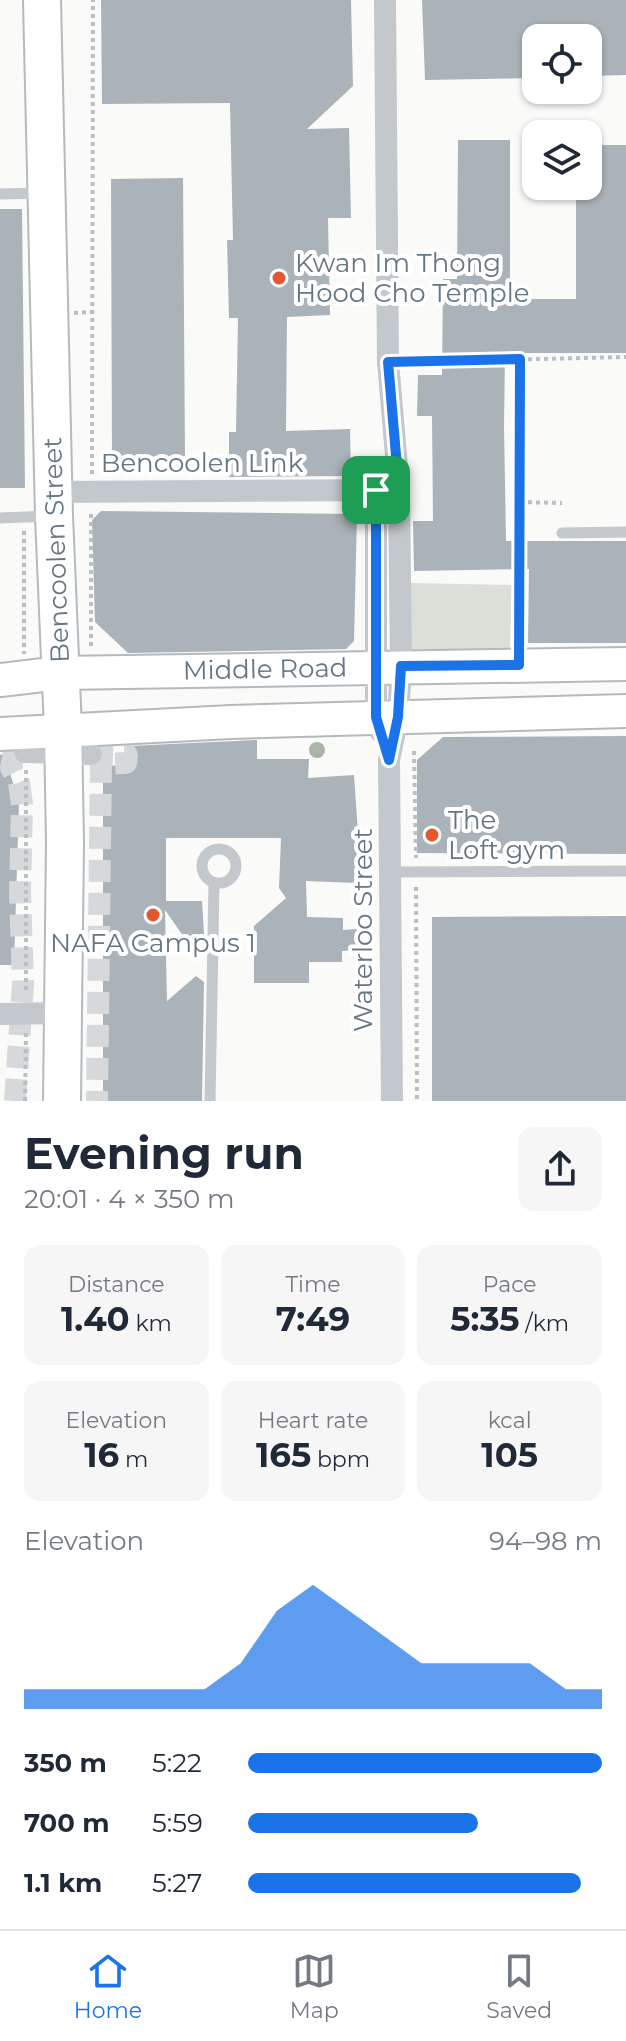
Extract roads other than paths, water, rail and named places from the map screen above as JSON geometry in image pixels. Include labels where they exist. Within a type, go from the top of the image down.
[{"type":"main road","name":"Bencoolen Street","points":[[42,0],[48,193],[44,508],[75,667],[65,842],[62,1101]]},
{"type":"main road","name":"Middle Road","points":[[12,672],[75,667],[626,664]]},
{"type":"main road","name":"Middle Road","points":[[13,743],[72,746],[387,717],[626,711]]},
{"type":"street","name":"Waterloo Street","points":[[385,0],[388,362],[399,490],[387,717],[392,1101]]},
{"type":"street","name":"Waterloo Street","points":[[376,490],[389,666]]},
{"type":"street","name":"Bencoolen Link","points":[[44,508],[92,492],[399,490]]},
{"type":"street","points":[[0,1014],[63,1013]]},
{"type":"lane","points":[[0,194],[48,193]]},
{"type":"lane","points":[[0,518],[44,508]]},
{"type":"lane","points":[[562,533],[626,532]]},
{"type":"lane","points":[[391,872],[626,871]]},
{"type":"lane","points":[[210,1101],[207,1071],[214,883]]},
{"type":"tunnel","points":[[15,1101],[23,984],[20,894],[22,804],[19,783],[11,768],[14,752],[25,752]]},
{"type":"tunnel","points":[[91,754],[127,755],[126,763],[101,764],[97,1101]]},
{"type":"place","name":"Kwan Im Thong Hood Cho Temple","points":[[279,278]]},
{"type":"place","name":"The Loft gym","points":[[432,835]]},
{"type":"place","name":"NAFA Campus 1","points":[[153,915]]}]
